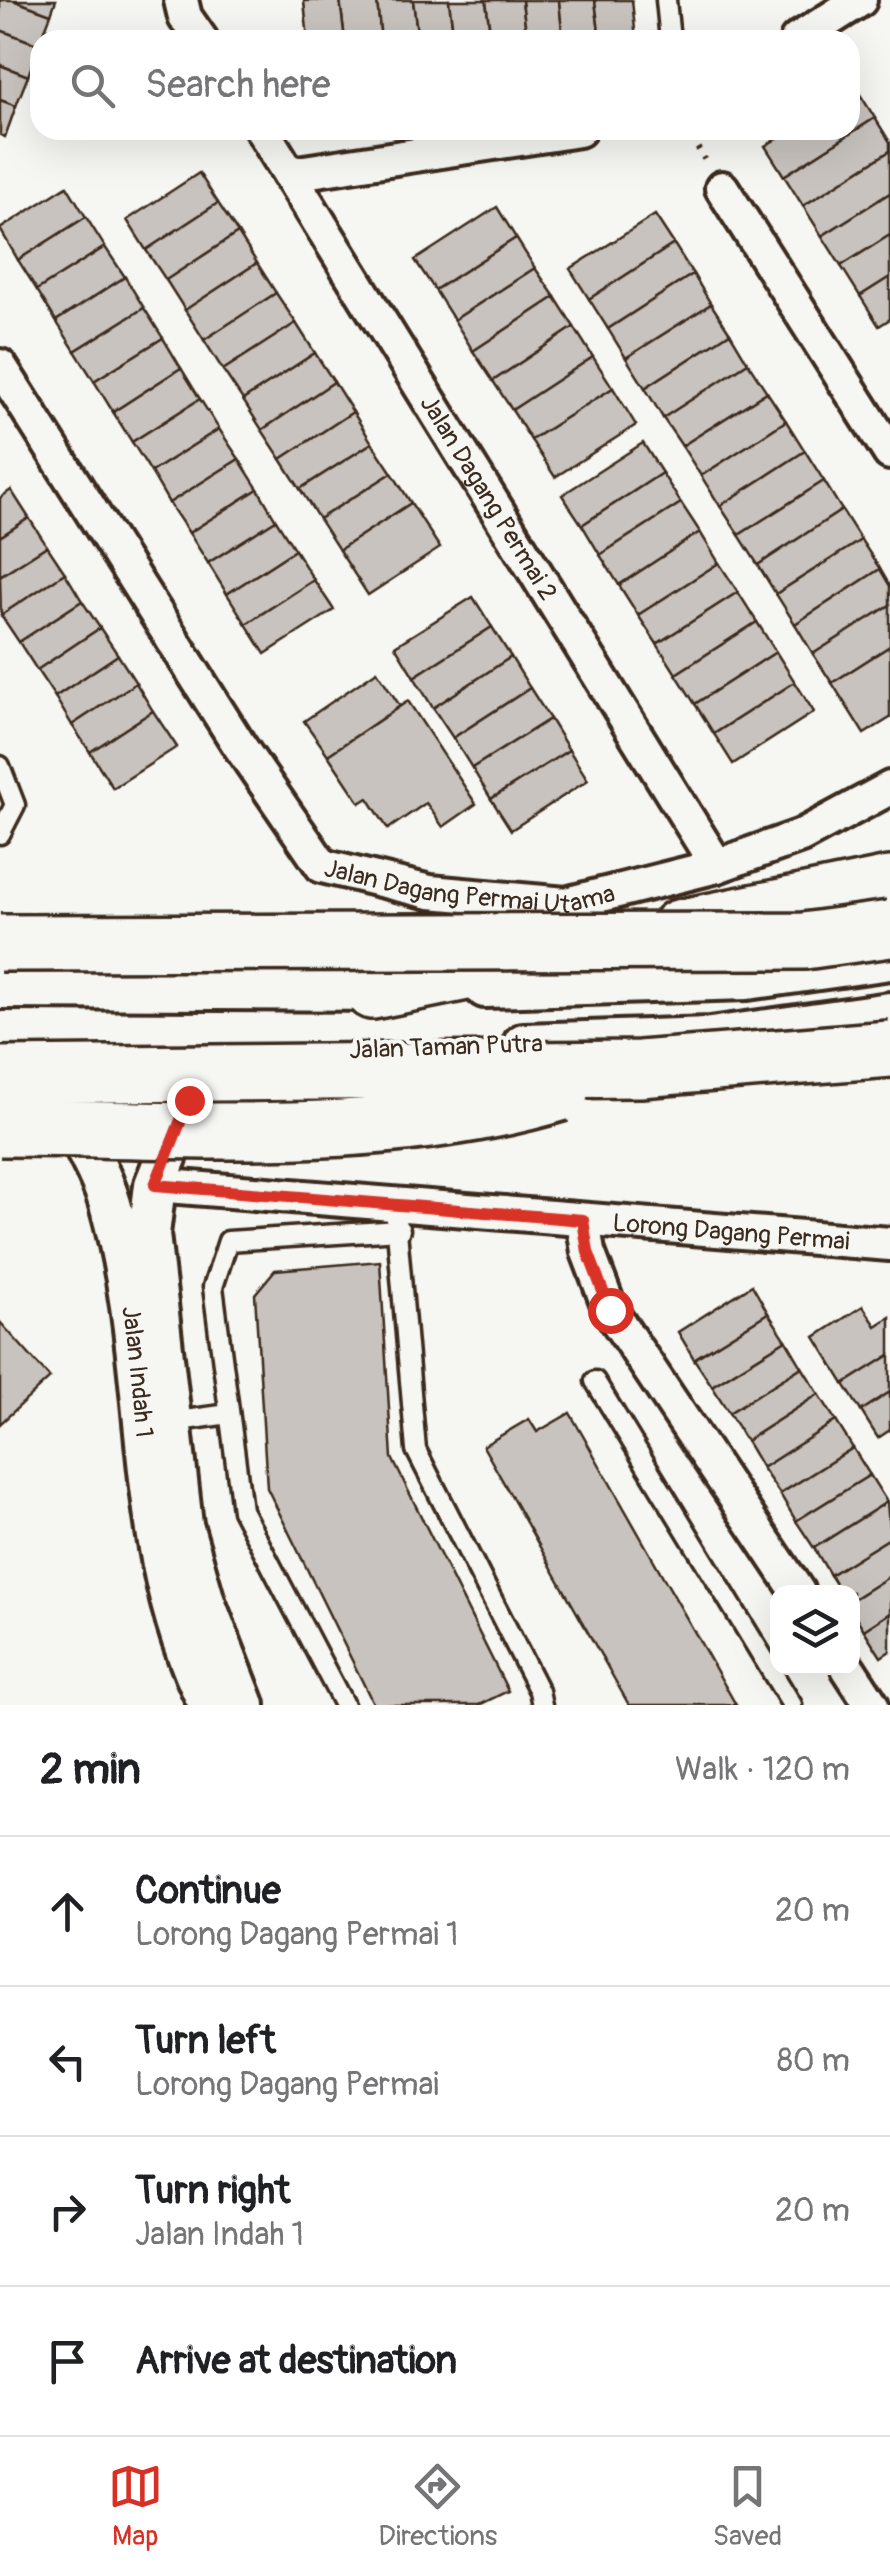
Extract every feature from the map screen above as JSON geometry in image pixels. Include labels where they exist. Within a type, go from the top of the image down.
[{"type":"highway","points":[[372,991],[890,885]]},
{"type":"highway","points":[[0,943],[804,942],[890,929]]},
{"type":"highway","points":[[9,1060],[640,1070],[890,1049]]},
{"type":"highway","points":[[0,1128],[353,1128],[522,1105],[640,1070]]},
{"type":"street","points":[[181,0],[193,30]]},
{"type":"street","points":[[813,30],[860,0]]},
{"type":"street","name":"Jalan Dagang Permai 2","points":[[269,140],[717,866]]},
{"type":"street","points":[[291,174],[513,140]]},
{"type":"street","points":[[722,188],[890,452]]},
{"type":"street","name":"Jalan Dagang Permai Utama","points":[[0,366],[239,745],[322,866],[430,892],[566,904],[717,866],[801,836],[890,788]]},
{"type":"street","points":[[0,988],[372,991],[747,979],[890,959]]},
{"type":"street","name":"Jalan Taman Putra","points":[[9,1060],[711,1038],[890,1013]]},
{"type":"street","name":"Jalan Indah 1","points":[[223,1054],[189,1100],[155,1185],[149,1234],[182,1526],[204,1602],[244,1705]]},
{"type":"street","name":"Jalan Indah 1","points":[[9,1060],[85,1147],[109,1200],[122,1256],[156,1535],[176,1615],[210,1705]]},
{"type":"street","name":"Lorong Dagang Permai","points":[[155,1185],[396,1217],[583,1220],[890,1244]]},
{"type":"street","points":[[583,1220],[588,1252],[610,1310],[793,1585]]},
{"type":"street","points":[[853,1675],[872,1705]]},
{"type":"lane","points":[[666,0],[669,30]]},
{"type":"lane","points":[[0,766],[16,805],[0,834]]},
{"type":"lane","points":[[344,1705],[242,1510],[213,1286],[228,1241],[396,1217],[416,1450],[540,1691],[542,1705]]},
{"type":"lane","points":[[595,1381],[792,1705]]},
{"type":"lane","points":[[170,1422],[230,1414]]},
{"type":"building","points":[[0,0],[13,0],[51,14],[45,30],[30,30],[30,42],[0,30]]},
{"type":"building","points":[[13,0],[56,0],[51,14]]},
{"type":"building","points":[[340,0],[377,0],[380,30],[344,30]]},
{"type":"building","points":[[340,0],[344,30],[307,30],[304,1]]},
{"type":"building","points":[[377,0],[413,0],[417,30],[380,30]]},
{"type":"building","points":[[413,0],[449,0],[453,30],[417,30]]},
{"type":"building","points":[[449,0],[486,0],[490,30],[453,30]]},
{"type":"building","points":[[486,0],[522,0],[526,30],[490,30]]},
{"type":"building","points":[[522,0],[559,0],[562,30],[526,30]]},
{"type":"building","points":[[559,0],[595,0],[599,30],[562,30]]},
{"type":"building","points":[[595,0],[632,0],[635,30],[599,30]]},
{"type":"building","points":[[0,30],[30,42],[28,76],[0,65]]},
{"type":"building","points":[[0,65],[28,76],[16,106],[0,100]]},
{"type":"building","points":[[860,94],[875,118],[860,128]]},
{"type":"building","points":[[0,100],[16,106],[5,137],[0,135]]},
{"type":"building","points":[[875,118],[890,142],[890,151],[803,206],[784,176],[840,140],[860,140],[860,128]]},
{"type":"building","points":[[775,140],[840,140],[784,176],[765,146]]},
{"type":"building","points":[[890,151],[890,193],[822,236],[803,206]]},
{"type":"building","points":[[199,173],[218,203],[146,250],[127,220]]},
{"type":"building","points":[[67,186],[86,217],[18,260],[0,229]]},
{"type":"building","points":[[890,193],[890,235],[841,266],[822,236]]},
{"type":"building","points":[[218,203],[238,233],[166,280],[146,250]]},
{"type":"building","points":[[497,207],[516,238],[435,290],[415,260]]},
{"type":"building","points":[[655,215],[674,244],[589,299],[570,269]]},
{"type":"building","points":[[86,217],[105,247],[37,290],[18,260]]},
{"type":"building","points":[[238,233],[257,263],[185,310],[166,280]]},
{"type":"building","points":[[890,235],[890,277],[860,296],[841,266]]},
{"type":"building","points":[[516,238],[535,268],[454,320],[435,290]]},
{"type":"building","points":[[674,244],[693,274],[608,329],[589,299]]},
{"type":"building","points":[[105,247],[125,277],[56,321],[37,290]]},
{"type":"building","points":[[257,263],[276,293],[204,340],[185,310]]},
{"type":"building","points":[[535,268],[555,297],[473,351],[454,320]]},
{"type":"building","points":[[693,274],[711,304],[626,358],[608,329]]},
{"type":"building","points":[[125,277],[144,308],[75,351],[56,321]]},
{"type":"building","points":[[890,277],[890,319],[879,326],[860,296]]},
{"type":"building","points":[[276,293],[296,323],[223,370],[204,340]]},
{"type":"building","points":[[555,297],[574,327],[493,381],[473,351]]},
{"type":"building","points":[[711,304],[730,333],[645,388],[626,358]]},
{"type":"building","points":[[144,308],[163,338],[94,381],[75,351]]},
{"type":"building","points":[[296,323],[315,353],[243,400],[223,370]]},
{"type":"building","points":[[574,327],[593,357],[512,410],[493,381]]},
{"type":"building","points":[[730,333],[748,363],[663,418],[645,388]]},
{"type":"building","points":[[163,338],[181,368],[113,412],[94,381]]},
{"type":"building","points":[[315,353],[334,382],[262,430],[243,400]]},
{"type":"building","points":[[593,357],[613,388],[531,440],[512,410]]},
{"type":"building","points":[[748,363],[767,392],[682,446],[663,418]]},
{"type":"building","points":[[181,368],[200,399],[132,442],[113,412]]},
{"type":"building","points":[[334,382],[353,412],[281,459],[262,430]]},
{"type":"building","points":[[613,388],[636,425],[555,477],[531,440]]},
{"type":"building","points":[[767,392],[786,421],[701,476],[682,446]]},
{"type":"building","points":[[200,399],[219,429],[151,472],[132,442]]},
{"type":"building","points":[[353,412],[372,443],[300,489],[281,459]]},
{"type":"building","points":[[786,421],[805,451],[720,506],[701,476]]},
{"type":"building","points":[[219,429],[239,459],[169,503],[151,472]]},
{"type":"building","points":[[372,443],[392,473],[319,519],[300,489]]},
{"type":"building","points":[[643,443],[662,473],[582,525],[562,495]]},
{"type":"building","points":[[805,451],[824,481],[739,535],[720,506]]},
{"type":"building","points":[[239,459],[258,489],[189,533],[169,503]]},
{"type":"building","points":[[392,473],[411,503],[339,550],[319,519]]},
{"type":"building","points":[[662,473],[681,503],[600,555],[582,525]]},
{"type":"building","points":[[824,481],[842,510],[758,565],[739,535]]},
{"type":"building","points":[[258,489],[276,520],[208,563],[189,533]]},
{"type":"building","points":[[11,490],[29,518],[0,537],[0,498]]},
{"type":"building","points":[[411,503],[440,548],[368,595],[339,550]]},
{"type":"building","points":[[681,503],[700,532],[619,585],[600,555]]},
{"type":"building","points":[[842,510],[861,540],[776,594],[758,565]]},
{"type":"building","points":[[29,518],[47,546],[0,576],[0,537]]},
{"type":"building","points":[[276,520],[295,550],[227,594],[208,563]]},
{"type":"building","points":[[700,532],[719,563],[638,615],[619,585]]},
{"type":"building","points":[[861,540],[880,569],[795,624],[776,594]]},
{"type":"building","points":[[47,546],[65,573],[1,615],[0,576]]},
{"type":"building","points":[[295,550],[314,580],[246,624],[227,594]]},
{"type":"building","points":[[719,563],[738,592],[657,644],[638,615]]},
{"type":"building","points":[[880,569],[890,586],[890,605],[813,654],[795,624]]},
{"type":"building","points":[[65,573],[82,601],[19,642],[1,615]]},
{"type":"building","points":[[314,580],[334,610],[265,654],[246,624]]},
{"type":"building","points":[[738,592],[757,622],[676,674],[657,644]]},
{"type":"building","points":[[473,597],[492,627],[414,677],[395,646]]},
{"type":"building","points":[[82,601],[100,628],[37,670],[19,642]]},
{"type":"building","points":[[890,605],[890,646],[832,683],[813,654]]},
{"type":"building","points":[[757,622],[776,652],[695,704],[676,674]]},
{"type":"building","points":[[492,627],[511,657],[433,708],[414,677]]},
{"type":"building","points":[[100,628],[118,655],[55,697],[37,670]]},
{"type":"building","points":[[890,646],[890,718],[864,734],[832,683]]},
{"type":"building","points":[[776,652],[795,682],[714,734],[695,704]]},
{"type":"building","points":[[118,655],[136,683],[72,725],[55,697]]},
{"type":"building","points":[[511,657],[530,688],[453,738],[433,708]]},
{"type":"building","points":[[377,671],[400,706],[328,755],[304,721]]},
{"type":"building","points":[[795,682],[814,712],[733,764],[714,734]]},
{"type":"building","points":[[136,683],[153,711],[90,752],[72,725]]},
{"type":"building","points":[[530,688],[550,719],[472,768],[453,738]]},
{"type":"building","points":[[408,701],[476,804],[443,827],[426,803],[388,829],[368,798],[360,803],[328,755]]},
{"type":"building","points":[[153,711],[177,747],[113,788],[90,752]]},
{"type":"building","points":[[550,719],[569,750],[491,799],[472,768]]},
{"type":"building","points":[[569,750],[588,780],[511,830],[491,799]]},
{"type":"building","points":[[380,1261],[392,1458],[508,1691],[479,1705],[374,1705],[267,1488],[255,1294],[275,1270]]},
{"type":"building","points":[[752,1285],[768,1313],[694,1359],[678,1332]]},
{"type":"building","points":[[863,1306],[876,1326],[890,1317],[890,1355],[844,1384],[815,1337]]},
{"type":"building","points":[[768,1313],[786,1340],[712,1386],[694,1359]]},
{"type":"building","points":[[0,1322],[50,1378],[0,1424]]},
{"type":"building","points":[[786,1340],[802,1367],[729,1413],[712,1386]]},
{"type":"building","points":[[890,1355],[890,1392],[861,1411],[844,1384]]},
{"type":"building","points":[[802,1367],[819,1394],[746,1441],[729,1413]]},
{"type":"building","points":[[890,1392],[890,1430],[878,1438],[861,1411]]},
{"type":"building","points":[[819,1394],[836,1421],[762,1468],[746,1441]]},
{"type":"building","points":[[570,1413],[736,1705],[629,1705],[483,1446],[529,1419],[537,1432]]},
{"type":"building","points":[[836,1421],[853,1448],[780,1494],[762,1468]]},
{"type":"building","points":[[853,1448],[870,1475],[796,1521],[780,1494]]},
{"type":"building","points":[[870,1475],[887,1502],[814,1548],[796,1521]]},
{"type":"building","points":[[887,1502],[890,1538],[830,1575],[814,1548]]},
{"type":"building","points":[[890,1538],[890,1576],[860,1595],[860,1585],[836,1585],[830,1575]]},
{"type":"building","points":[[890,1576],[890,1613],[864,1630],[860,1624],[860,1595]]},
{"type":"building","points":[[890,1613],[890,1651],[881,1657],[864,1630]]},
{"type":"route","points":[[189,1100],[155,1185],[583,1220],[588,1252],[610,1310]]}]
